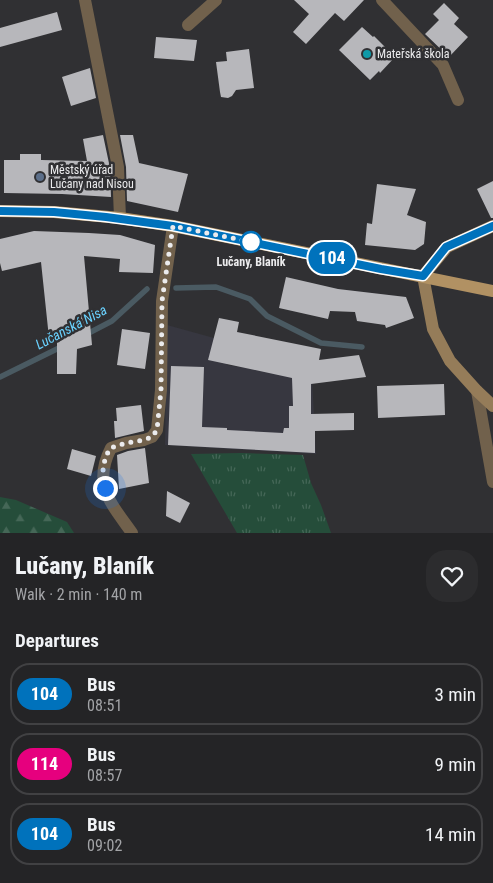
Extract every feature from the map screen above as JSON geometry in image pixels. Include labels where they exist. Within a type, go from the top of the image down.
[{"type":"main road","points":[[0,211],[54,212],[120,218],[173,226],[493,291]]},
{"type":"street","points":[[85,0],[118,168],[120,218]]},
{"type":"street","points":[[188,25],[216,0]]},
{"type":"street","points":[[382,0],[444,65],[458,100]]},
{"type":"street","points":[[132,533],[108,499],[102,477],[105,460],[110,448],[152,437],[157,430],[161,390],[162,301],[173,226]]},
{"type":"street","points":[[493,226],[446,247],[423,276],[433,329],[450,361],[493,406]]},
{"type":"street","points":[[477,391],[493,482]]},
{"type":"shaded area","points":[[167,325],[214,338],[230,356],[227,365],[312,378],[316,454],[165,445]]},
{"type":"green space","points":[[191,454],[303,455],[311,483],[331,533],[237,533]]},
{"type":"green space","points":[[0,497],[16,500],[67,522],[74,533],[0,533]]},
{"type":"building","points":[[294,0],[364,0],[344,21],[335,13],[306,44],[293,32],[309,14]]},
{"type":"building","points":[[444,3],[459,18],[454,24],[468,37],[449,57],[425,34],[439,20],[433,14]]},
{"type":"building","points":[[57,12],[62,30],[0,47],[0,28]]},
{"type":"building","name":"Mateřská škola","points":[[362,27],[395,57],[380,73],[379,71],[370,80],[339,50]]},
{"type":"building","points":[[156,37],[197,40],[194,61],[154,58]]},
{"type":"building","points":[[249,49],[254,88],[236,90],[228,98],[221,97],[216,62],[227,61],[226,52]]},
{"type":"building","points":[[90,68],[96,98],[71,106],[62,77]]},
{"type":"building","points":[[103,135],[110,168],[111,197],[4,193],[4,160],[20,160],[20,154],[41,154],[41,160],[87,161],[83,139]]},
{"type":"building","points":[[120,135],[133,135],[139,163],[188,174],[178,212],[127,201],[126,167]]},
{"type":"building","points":[[493,181],[493,218],[491,218],[477,189]]},
{"type":"building","points":[[377,184],[416,189],[407,215],[426,222],[424,244],[415,250],[365,245],[367,223],[372,224]]},
{"type":"building","points":[[34,231],[120,235],[155,245],[153,273],[119,272],[120,259],[84,256],[92,345],[77,349],[76,374],[57,374],[57,337],[49,338],[41,262],[2,271],[0,239]]},
{"type":"building","points":[[286,277],[338,289],[406,297],[414,318],[386,328],[385,325],[357,321],[355,312],[330,311],[328,319],[279,308]]},
{"type":"building","points":[[219,318],[239,322],[237,332],[321,349],[319,360],[359,355],[366,377],[311,384],[311,414],[354,413],[354,430],[315,431],[315,453],[168,445],[171,366],[204,367],[202,427],[283,433],[284,428],[289,428],[289,406],[293,406],[292,378],[208,360]]},
{"type":"building","points":[[122,329],[150,333],[145,369],[117,365]]},
{"type":"building","points":[[444,384],[445,415],[378,418],[377,386]]},
{"type":"building","points":[[141,405],[144,431],[115,438],[114,421],[117,421],[116,408]]},
{"type":"building","points":[[145,448],[149,483],[119,489],[117,455]]},
{"type":"building","points":[[72,449],[96,456],[91,476],[67,469]]},
{"type":"building","points":[[167,491],[190,503],[180,523],[166,516]]},
{"type":"waterway","name":"Lučanská Nisa","points":[[176,288],[216,287],[250,299],[267,316],[321,343],[362,347]]},
{"type":"waterway","name":"Lučanská Nisa","points":[[85,335],[112,321],[147,289]]},
{"type":"waterway","name":"Lučanská Nisa","points":[[0,377],[63,346]]},
{"type":"bus line","name":"104","points":[[0,211],[54,212],[173,226],[423,276],[446,247],[493,226]]},
{"type":"place","name":"Mateřská škola","points":[[367,54]]},
{"type":"place","name":"Městský úřad Lučany nad Nisou","points":[[40,177]]},
{"type":"place","name":"Lučany, Blaník","points":[[251,242]]},
{"type":"route","points":[[105,488],[102,477],[105,460],[110,448],[152,437],[157,430],[161,390],[162,301],[173,226],[251,242]]}]
